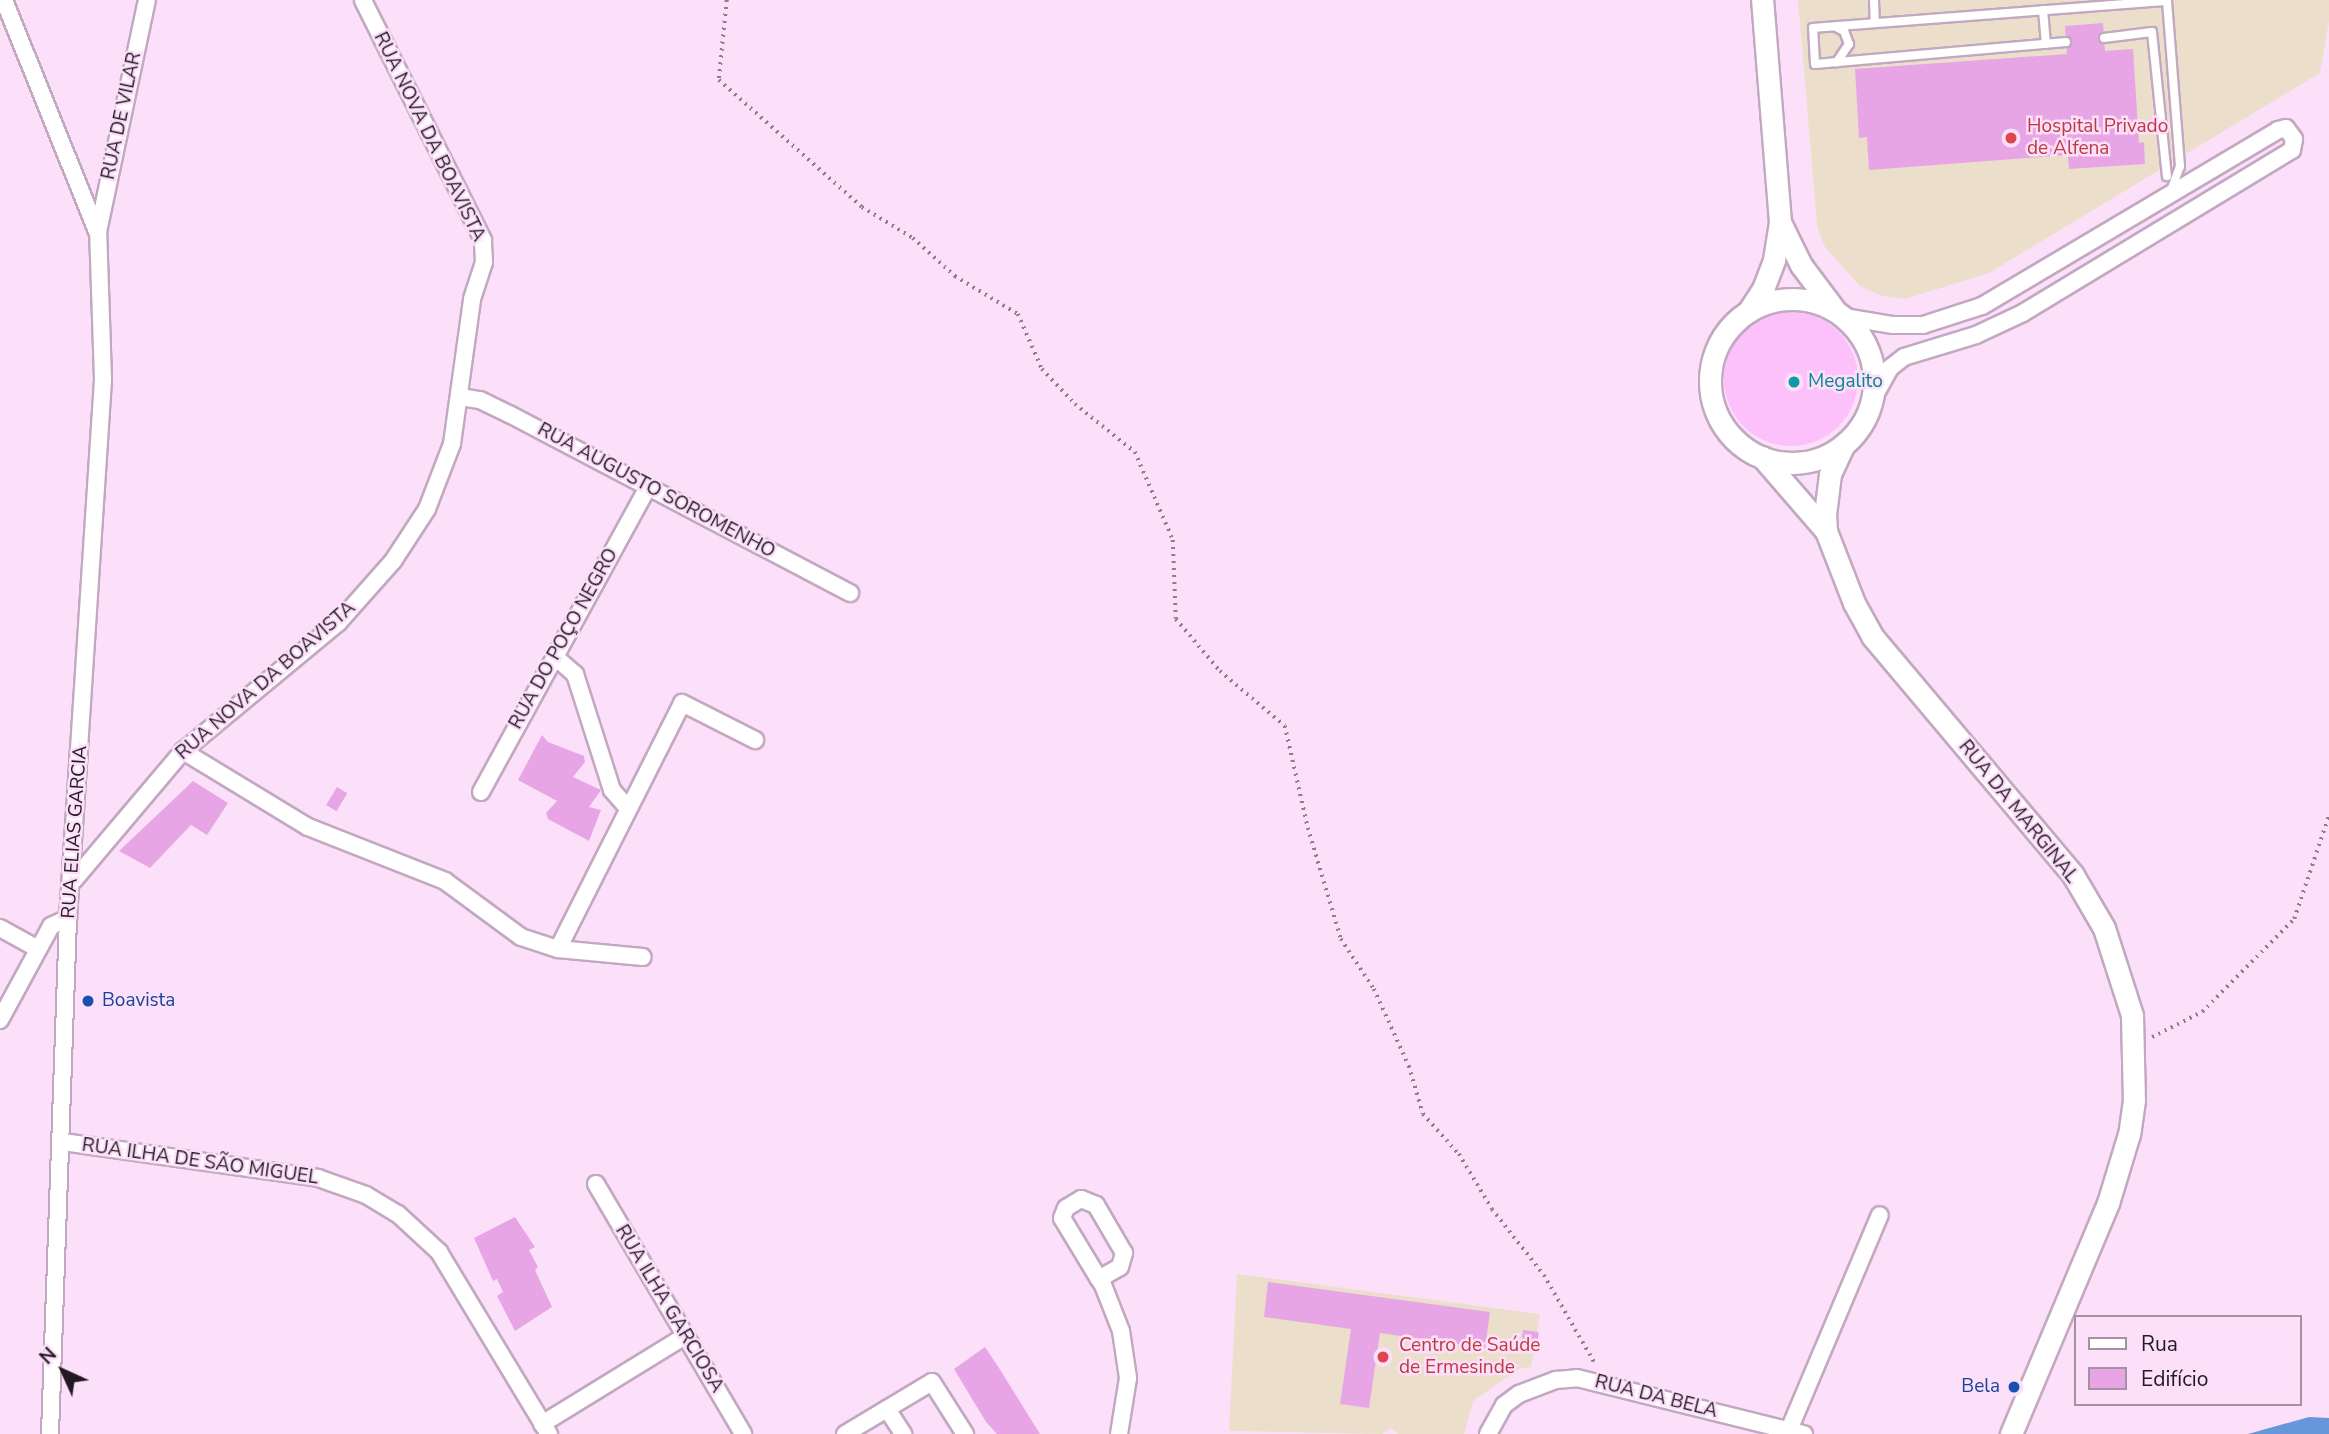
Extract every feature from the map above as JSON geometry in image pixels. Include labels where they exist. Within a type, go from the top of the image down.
[{"type":"street","points":[[4,0],[97,232]]},
{"type":"street","name":"RUA DE VILAR","points":[[97,232],[147,0]]},
{"type":"street","name":"RUA NOVA DA BOAVISTA","points":[[74,880],[183,751],[338,623],[393,561],[427,509],[452,444],[472,299],[484,262],[483,240],[363,0]]},
{"type":"street","points":[[1748,312],[1782,299],[1809,301],[1839,314],[1893,325],[1923,325],[1982,306],[2278,130],[2286,128],[2294,139],[2292,150],[2005,323],[1904,357],[1890,368],[1844,444],[1805,462],[1762,457],[1727,430],[1710,389],[1718,345],[1748,312],[1763,289],[1774,260],[1780,222],[1762,0]]},
{"type":"street","points":[[2106,263],[2118,246],[2166,217],[2169,195]]},
{"type":"street","points":[[1780,222],[1801,265],[1870,356],[1874,380],[1870,404]]},
{"type":"street","name":"RUA ELIAS GARCIA","points":[[50,1434],[63,1142],[68,918],[74,880],[103,379],[97,232]]},
{"type":"street","name":"RUA AUGUSTO SOROMENHO","points":[[460,397],[490,405],[850,593]]},
{"type":"street","name":"RUA DA MARGINAL","points":[[1826,531],[1830,474],[1844,444]]},
{"type":"street","name":"RUA DA MARGINAL","points":[[1762,457],[1826,531],[1872,636],[2073,875],[2104,928],[2132,1015],[2134,1100],[2129,1134],[2108,1203],[2011,1434]]},
{"type":"street","name":"RUA DO POÇO NEGRO","points":[[481,792],[648,487]]},
{"type":"street","points":[[554,656],[575,674],[612,790],[626,806]]},
{"type":"street","points":[[558,950],[626,806],[682,702],[755,740]]},
{"type":"street","points":[[183,751],[307,827],[445,881],[521,937],[558,950],[643,957]]},
{"type":"street","points":[[0,1020],[51,926],[68,918]]},
{"type":"street","points":[[0,928],[37,949]]},
{"type":"street","name":"RUA ILHA DE SÃO MIGUEL","points":[[63,1142],[318,1178],[366,1195],[398,1214],[439,1252],[545,1429]]},
{"type":"street","name":"RUA ILHA GARCIOSA","points":[[596,1184],[744,1434]]},
{"type":"street","points":[[1099,1279],[1120,1267],[1124,1253],[1096,1205],[1080,1199],[1066,1208],[1062,1218],[1099,1279],[1121,1331],[1128,1378],[1119,1434]]},
{"type":"street","points":[[1796,1432],[1880,1215]]},
{"type":"street","points":[[545,1429],[685,1336]]},
{"type":"street","name":"RUA DA BELA","points":[[1489,1434],[1504,1405],[1537,1385],[1577,1378],[1607,1383],[1796,1432]]},
{"type":"street","points":[[845,1434],[932,1382],[963,1433]]},
{"type":"street","points":[[887,1409],[903,1434]]},
{"type":"lane","points":[[1874,0],[1875,23]]},
{"type":"lane","points":[[2066,42],[1815,64],[1813,28],[2167,1],[2180,166],[2169,195]]},
{"type":"lane","points":[[2043,10],[2046,44]]},
{"type":"lane","points":[[1834,27],[1844,31],[1849,44],[1837,62]]},
{"type":"lane","points":[[2104,38],[2152,32],[2167,176]]},
{"type":"path","points":[[727,0],[719,80],[862,207],[913,238],[955,276],[1018,314],[1042,369],[1075,404],[1135,452],[1173,540],[1177,619],[1220,671],[1285,726],[1308,828],[1340,939],[1374,989],[1409,1066],[1423,1114],[1459,1154],[1492,1209],[1544,1275],[1607,1383]]},
{"type":"path","points":[[2150,1038],[2202,1012],[2294,919],[2329,815]]},
{"type":"shaded area","name":"Hospital Privado de Alfena","points":[[1798,0],[2329,0],[2329,21],[2320,73],[1989,273],[1905,299],[1882,296],[1860,286],[1825,247],[1817,226]]},
{"type":"shaded area","points":[[1791,312],[1817,317],[1838,332],[1853,353],[1858,379],[1853,405],[1838,426],[1817,441],[1791,446],[1765,441],[1744,426],[1729,405],[1724,379],[1729,353],[1744,332],[1765,317]]},
{"type":"shaded area","name":"Centro de Saúde de Ermesinde","points":[[1237,1274],[1540,1314],[1531,1367],[1519,1369],[1473,1401],[1464,1434],[1398,1434],[1392,1428],[1382,1434],[1229,1431]]},
{"type":"water","points":[[2309,1417],[2329,1418],[2329,1434],[2248,1434]]},
{"type":"building","points":[[2103,23],[2105,51],[2133,49],[2139,143],[2144,142],[2145,164],[2069,169],[2068,155],[1869,170],[1867,137],[1859,138],[1855,69],[2067,54],[2065,26]]},
{"type":"building","points":[[542,735],[548,742],[584,756],[585,762],[573,777],[601,790],[589,807],[601,810],[589,841],[548,819],[546,813],[557,801],[518,780]]},
{"type":"building","points":[[193,781],[228,803],[207,835],[191,825],[150,868],[119,851]]},
{"type":"building","points":[[337,787],[347,793],[336,811],[326,805]]},
{"type":"building","points":[[515,1217],[535,1247],[529,1250],[552,1307],[515,1331],[497,1296],[503,1292],[497,1279],[493,1281],[474,1238]]},
{"type":"building","points":[[1268,1282],[1490,1312],[1485,1348],[1380,1333],[1369,1408],[1340,1404],[1351,1329],[1264,1317]]},
{"type":"building","points":[[1523,1330],[1539,1332],[1537,1347],[1521,1345]]},
{"type":"building","points":[[985,1347],[1040,1434],[997,1434],[986,1422],[954,1369]]},
{"type":"place","name":"Hospital Privado de Alfena","points":[[2011,138]]},
{"type":"place","name":"Megalito","points":[[1794,382]]},
{"type":"place","name":"Boavista","points":[[88,1001]]},
{"type":"place","name":"Centro de Saúde de Ermesinde","points":[[1383,1357]]},
{"type":"place","name":"Bela","points":[[2014,1387]]}]
